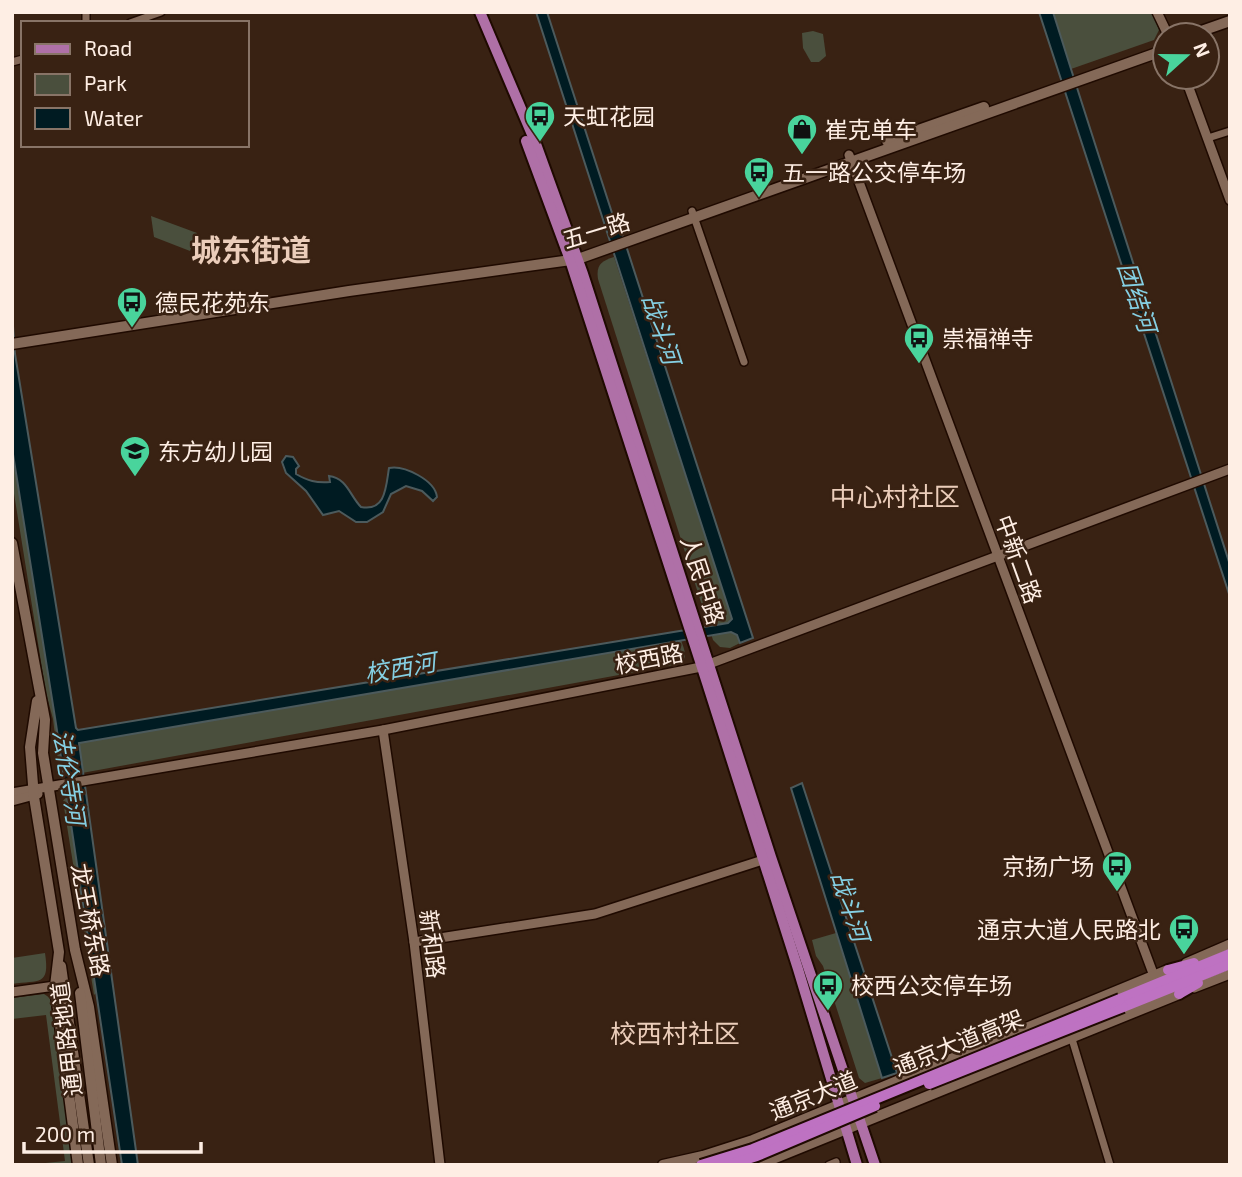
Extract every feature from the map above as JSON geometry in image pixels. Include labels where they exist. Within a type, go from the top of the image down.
[{"type":"highway","points":[[1168,970],[1230,953]]},
{"type":"highway","name":"通京大道高架","points":[[728,1165],[757,1156],[1122,1003],[1230,953]]},
{"type":"highway","points":[[1179,994],[1230,965]]},
{"type":"highway","name":"通京大道高架","points":[[701,1165],[753,1149],[1122,1003],[1230,965]]},
{"type":"main road","name":"人民中路","points":[[472,12],[573,256]]},
{"type":"main road","name":"人民中路","points":[[480,12],[536,144],[573,256],[767,859],[857,1165]]},
{"type":"main road","name":"五一路","points":[[1077,78],[1151,49]]},
{"type":"main road","name":"五一路","points":[[14,341],[573,256],[1077,78],[1151,54]]},
{"type":"main road","name":"五一路","points":[[624,239],[692,211],[849,158]]},
{"type":"main road","name":"龙王桥东路","points":[[12,543],[45,720],[43,753],[75,950],[89,1007],[112,1165]]},
{"type":"main road","name":"龙王桥东路","points":[[36,682],[38,705],[30,747],[34,793],[59,952],[55,986],[78,1165]]},
{"type":"main road","name":"人民中路","points":[[767,859],[875,1165]]},
{"type":"main road","name":"通甲路地道","points":[[75,950],[101,1165]]},
{"type":"main road","name":"通甲路地道","points":[[59,952],[89,1165]]},
{"type":"main road","name":"通京大道","points":[[663,1165],[753,1140],[1168,970]]},
{"type":"main road","name":"通京大道","points":[[758,1165],[1179,994]]},
{"type":"main road","points":[[789,1126],[798,1127],[803,1132],[803,1141],[798,1149]]},
{"type":"street","points":[[135,21],[160,12]]},
{"type":"street","points":[[1190,91],[1230,200]]},
{"type":"street","points":[[1208,138],[1230,131]]},
{"type":"street","name":"中新二路","points":[[849,158],[1153,976]]},
{"type":"street","points":[[692,211],[744,362]]},
{"type":"street","name":"校西路","points":[[12,801],[49,788],[383,730],[705,666],[1230,469]]},
{"type":"street","name":"新和路","points":[[383,730],[414,942],[440,1165]]},
{"type":"street","name":"校西路","points":[[12,793],[34,793]]},
{"type":"street","points":[[414,942],[595,914],[767,859]]},
{"type":"street","points":[[1168,970],[1230,944]]},
{"type":"street","points":[[1179,994],[1230,974]]},
{"type":"street","points":[[12,992],[55,986]]},
{"type":"street","points":[[1072,1039],[1110,1165]]},
{"type":"green space","points":[[1053,12],[1152,12],[1156,21],[1151,21],[1151,41],[1071,69]]},
{"type":"green space","points":[[813,31],[823,34],[826,56],[819,62],[811,62],[803,48],[802,33]]},
{"type":"green space","points":[[151,216],[197,233],[190,251],[154,237]]},
{"type":"green space","points":[[614,257],[740,643],[730,648],[720,647],[713,640],[598,279],[600,264]]},
{"type":"green space","points":[[12,448],[64,774],[59,769],[53,719],[46,693],[12,481]]},
{"type":"green space","points":[[681,640],[685,656],[679,664],[82,773],[78,744],[80,742]]},
{"type":"green space","points":[[67,796],[97,992],[94,995],[63,801]]},
{"type":"green space","points":[[836,933],[882,1078],[865,1083],[859,1078],[812,940]]},
{"type":"green space","points":[[45,953],[46,971],[41,979],[12,984],[12,958]]},
{"type":"green space","points":[[44,994],[50,998],[74,1165],[26,1165],[65,1161],[46,1015],[12,1019],[12,998]]},
{"type":"water","name":"法伦寺河","points":[[536,12],[547,12],[614,219],[620,227],[753,638],[740,643],[737,635],[731,632],[79,743],[138,1165],[122,1165],[12,448],[12,312],[15,354],[78,730],[728,623],[732,619]]},
{"type":"water","name":"团结河","points":[[1039,12],[1053,12],[1230,565],[1230,597]]},
{"type":"water","points":[[286,456],[293,457],[299,466],[296,474],[304,478],[316,482],[330,482],[329,476],[340,480],[361,507],[376,506],[380,502],[389,468],[403,469],[418,475],[431,485],[437,497],[433,501],[422,491],[406,486],[391,494],[383,512],[367,522],[356,522],[339,511],[323,515],[306,491],[286,473],[282,462]]},
{"type":"water","points":[[802,783],[897,1073],[882,1078],[791,788]]},
{"type":"place","name":"天虹花园","points":[[540,143]]},
{"type":"place","name":"崔克单车","points":[[802,156]]},
{"type":"place","name":"五一路公交停车场","points":[[759,199]]},
{"type":"place","name":"德民花苑东","points":[[132,329]]},
{"type":"place","name":"崇福禅寺","points":[[919,365]]},
{"type":"place","name":"东方幼儿园","points":[[135,478]]},
{"type":"place","name":"京扬广场","points":[[1117,893]]},
{"type":"place","name":"通京大道人民路北","points":[[1184,956]]},
{"type":"place","name":"校西公交停车场","points":[[828,1012]]},
{"type":"district","name":"城东街道","points":[[251,249]]},
{"type":"district","name":"中心村社区","points":[[895,495]]},
{"type":"district","name":"校西村社区","points":[[675,1032]]},
{"type":"water label","name":"战斗河","points":[[662,329]]},
{"type":"water label","name":"校西河","points":[[400,667]]},
{"type":"water label","name":"战斗河","points":[[851,906]]}]
